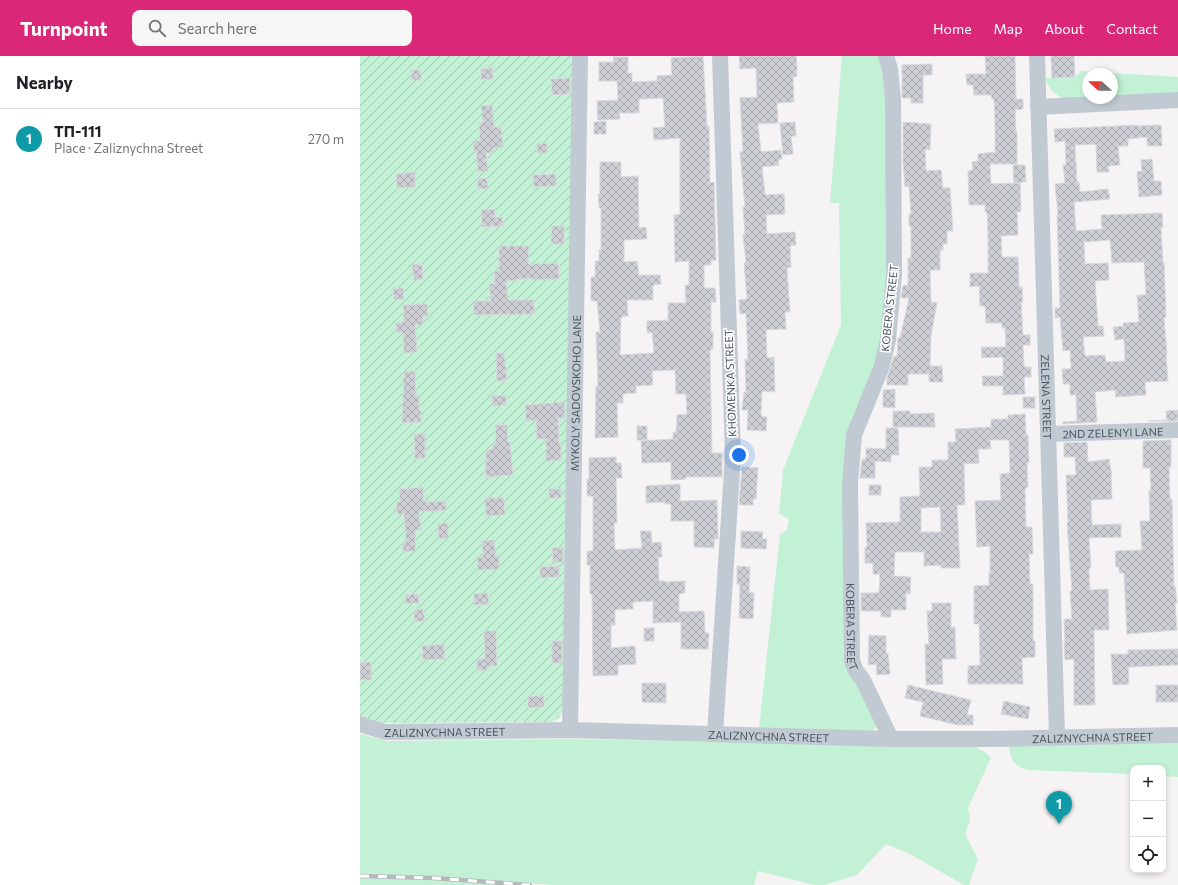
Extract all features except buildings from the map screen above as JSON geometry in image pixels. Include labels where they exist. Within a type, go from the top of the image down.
[{"type":"street","name":"MYKOLY SADOVSKOHO LANE","points":[[570,730],[580,56]]},
{"type":"street","name":"KHOMENKA STREET","points":[[715,734],[732,455],[720,56]]},
{"type":"street","name":"KOBERA STREET","points":[[886,56],[890,68],[893,99],[894,275],[888,340],[882,366],[854,435],[850,484],[852,661],[856,671],[863,680],[891,739]]},
{"type":"street","name":"ZELENA STREET","points":[[1037,56],[1056,737]]},
{"type":"street","points":[[1038,107],[1178,100]]},
{"type":"street","name":"2ND ZELENYI LANE","points":[[1048,434],[1178,430]]},
{"type":"street","name":"ZALIZNYCHNA STREET","points":[[360,724],[385,732],[570,730],[891,739],[992,739],[1178,735]]},
{"type":"green space","points":[[360,56],[577,56],[563,709],[559,718],[551,722],[384,723],[360,716]]},
{"type":"green space","points":[[842,56],[882,56],[886,70],[889,276],[884,339],[850,434],[849,662],[877,726],[873,731],[759,729],[780,534],[787,530],[789,519],[779,514],[783,470],[841,325],[839,203],[830,203]]},
{"type":"green space","points":[[1082,71],[1082,98],[1064,100],[1052,91],[1044,78],[1075,77]]},
{"type":"green space","points":[[1118,73],[1178,77],[1178,95],[1118,98]]},
{"type":"green space","points":[[360,734],[387,741],[569,739],[975,747],[985,752],[991,758],[968,808],[970,820],[965,834],[978,859],[969,885],[964,885],[910,854],[886,844],[857,875],[824,885],[815,885],[758,871],[754,885],[553,885],[433,876],[360,875]]},
{"type":"green space","points":[[1178,743],[1178,777],[1166,776],[1166,765],[1130,765],[1130,774],[1028,770],[1014,762],[1009,746]]},
{"type":"green space","points":[[360,878],[433,879],[508,885],[360,885]]},
{"type":"railway","points":[[360,876],[433,878],[530,885]]},
{"type":"place","name":"ТП-111","points":[[1059,824]]}]
